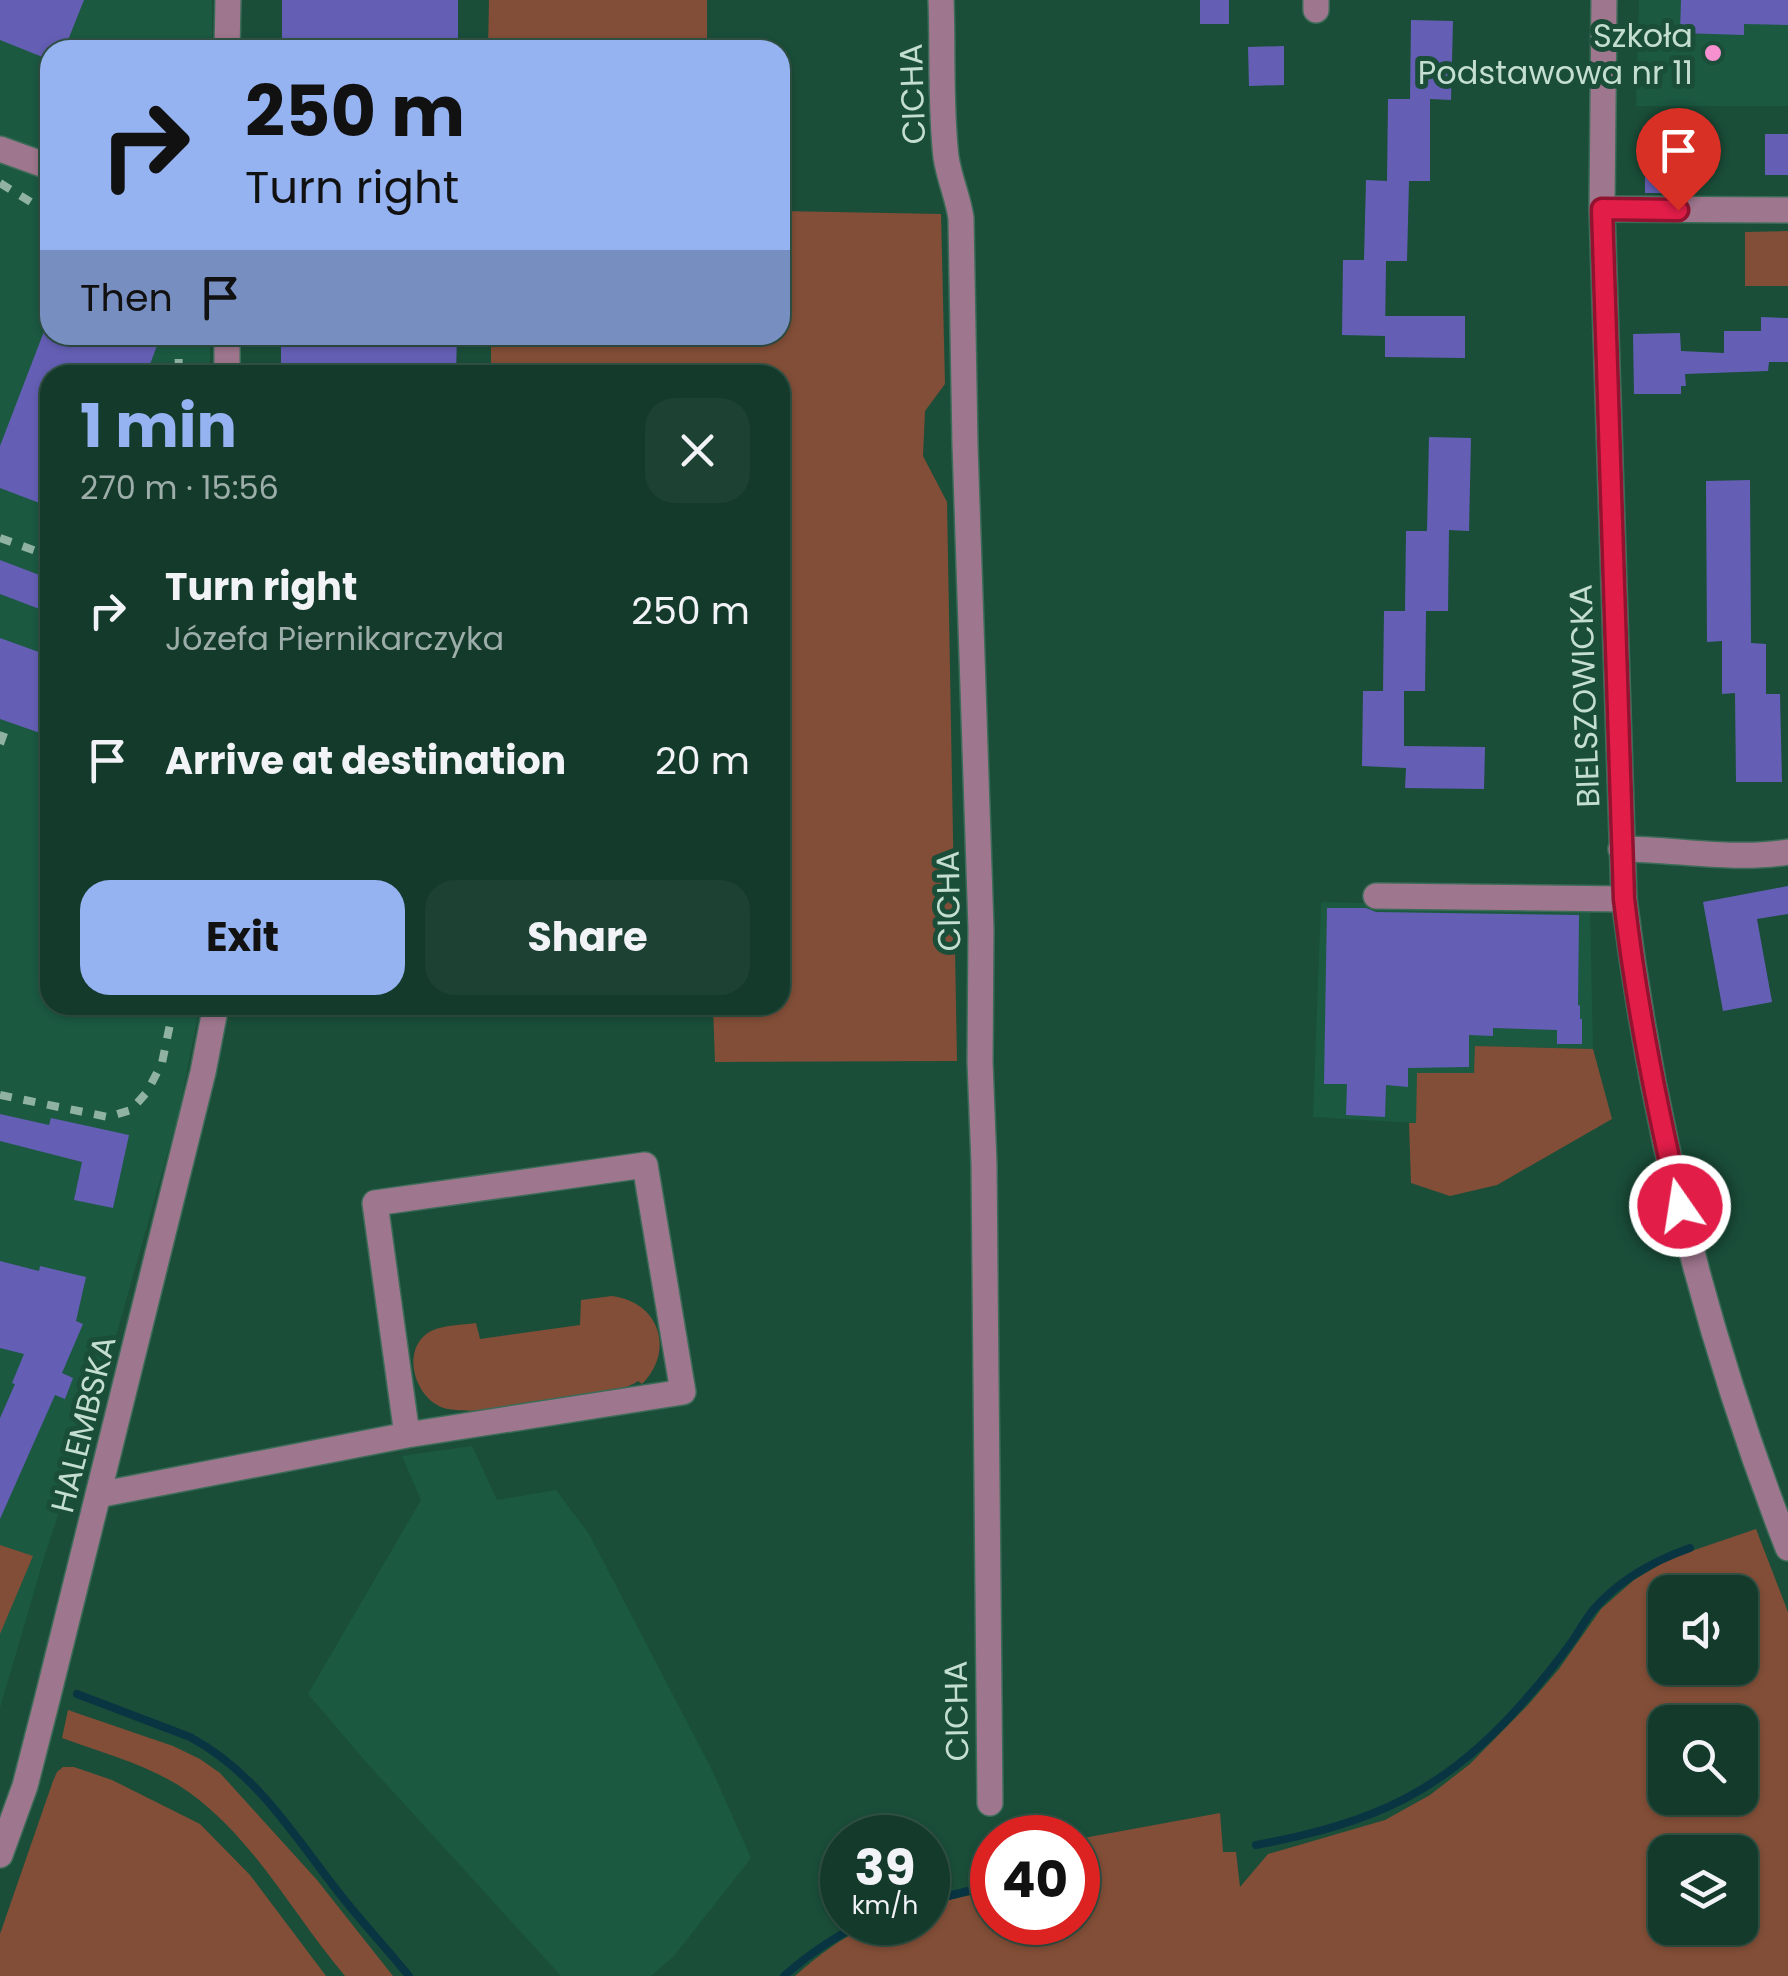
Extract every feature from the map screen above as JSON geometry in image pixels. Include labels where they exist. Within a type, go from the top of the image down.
[{"type":"street","points":[[227,40],[228,0]]},
{"type":"street","name":"CICHA","points":[[941,0],[944,127],[961,232],[978,798],[990,1803]]},
{"type":"street","name":"BIELSZOWICKA","points":[[1604,0],[1602,209],[1624,899],[1653,1090],[1690,1254],[1752,1453],[1788,1548]]},
{"type":"street","points":[[0,149],[40,163]]},
{"type":"street","points":[[1602,209],[1788,210]]},
{"type":"street","points":[[1621,849],[1748,856],[1788,852]]},
{"type":"street","points":[[1376,896],[1624,899]]},
{"type":"street","name":"HALEMBSKA","points":[[0,1855],[25,1786],[47,1700],[199,1090],[214,1015]]},
{"type":"street","points":[[98,1495],[407,1435],[683,1392],[645,1165],[375,1203],[407,1435]]},
{"type":"shaded area","points":[[0,0],[212,0],[212,40],[40,40],[40,345],[210,345],[210,365],[40,365],[40,1015],[198,1015],[178,1116],[100,1393],[46,1551],[0,1708]]},
{"type":"shaded area","points":[[489,0],[707,0],[707,40],[488,40]]},
{"type":"shaded area","name":"Szkoła Podstawowa nr 11","points":[[1639,0],[1788,0],[1788,106],[1636,106]]},
{"type":"shaded area","points":[[790,211],[941,214],[945,384],[925,411],[923,456],[947,502],[957,1061],[715,1062],[713,1015],[790,1015],[790,365],[491,365],[491,345],[790,345]]},
{"type":"shaded area","points":[[1788,231],[1788,286],[1745,286],[1745,232]]},
{"type":"shaded area","points":[[1321,902],[1590,908],[1593,1049],[1476,1046],[1474,1073],[1416,1123],[1313,1117]]},
{"type":"shaded area","points":[[1475,1046],[1593,1049],[1612,1119],[1497,1185],[1450,1196],[1411,1183],[1409,1123],[1416,1123],[1417,1073],[1474,1073]]},
{"type":"shaded area","points":[[612,1296],[642,1308],[657,1330],[658,1357],[642,1384],[638,1381],[573,1400],[481,1411],[441,1407],[418,1383],[413,1360],[421,1339],[431,1331],[476,1323],[480,1339],[580,1325],[581,1300]]},
{"type":"shaded area","points":[[472,1446],[497,1500],[556,1490],[589,1534],[712,1770],[751,1858],[674,1956],[651,1976],[561,1976],[308,1694],[421,1500],[402,1456]]},
{"type":"shaded area","points":[[1756,1529],[1788,1612],[1788,1976],[795,1976],[836,1945],[950,1945],[950,1900],[970,1895],[970,1945],[1100,1945],[1100,1835],[1220,1813],[1223,1852],[1236,1852],[1240,1887],[1268,1854],[1385,1820],[1430,1795],[1470,1764],[1559,1669],[1601,1609],[1634,1580],[1671,1558]]},
{"type":"shaded area","points":[[0,1545],[33,1556],[0,1634]]},
{"type":"shaded area","points":[[68,1710],[173,1746],[220,1773],[317,1880],[393,1976],[345,1976],[254,1856],[213,1812],[160,1775],[62,1738]]},
{"type":"shaded area","points":[[63,1767],[112,1780],[200,1824],[250,1875],[326,1976],[0,1976],[0,1934],[53,1781]]},
{"type":"building","points":[[0,0],[84,0],[68,40],[40,40],[40,56],[0,40]]},
{"type":"building","points":[[282,0],[458,0],[458,40],[282,40]]},
{"type":"building","points":[[1200,0],[1229,0],[1229,24],[1200,24]]},
{"type":"building","points":[[1681,0],[1788,0],[1788,25],[1744,24],[1744,35],[1680,33]]},
{"type":"building","points":[[1411,20],[1453,21],[1451,100],[1430,99],[1430,181],[1409,181],[1407,261],[1386,261],[1385,336],[1342,335],[1343,260],[1364,260],[1366,180],[1387,181],[1388,99],[1410,99]]},
{"type":"building","points":[[1284,46],[1284,85],[1249,86],[1248,47]]},
{"type":"building","points":[[1765,134],[1788,134],[1788,175],[1765,175]]},
{"type":"building","points":[[1665,146],[1665,193],[1645,193],[1645,147]]},
{"type":"building","points":[[1385,316],[1465,316],[1465,358],[1385,357]]},
{"type":"building","points":[[1761,317],[1788,318],[1788,362],[1769,362],[1768,371],[1685,374],[1686,386],[1681,386],[1681,394],[1634,394],[1633,334],[1680,333],[1681,351],[1724,353],[1724,331],[1761,331]]},
{"type":"building","points":[[40,342],[40,345],[157,345],[150,365],[40,365],[40,503],[0,488],[0,446]]},
{"type":"building","points":[[281,345],[457,345],[456,365],[281,365]]},
{"type":"building","points":[[1429,437],[1471,438],[1469,531],[1449,530],[1448,611],[1426,611],[1425,691],[1404,691],[1404,746],[1485,747],[1484,789],[1405,788],[1406,768],[1362,766],[1363,691],[1383,691],[1384,611],[1405,611],[1406,531],[1427,531]]},
{"type":"building","points":[[1750,480],[1751,643],[1766,644],[1766,694],[1780,694],[1782,782],[1736,782],[1735,693],[1722,694],[1722,641],[1707,642],[1706,481]]},
{"type":"building","points":[[0,560],[40,575],[40,609],[0,594]]},
{"type":"building","points":[[0,638],[40,652],[40,733],[0,719]]},
{"type":"building","points":[[1788,886],[1788,914],[1757,919],[1772,1002],[1723,1011],[1703,902]]},
{"type":"building","points":[[1327,908],[1579,915],[1578,1005],[1582,1044],[1557,1044],[1557,1030],[1493,1028],[1493,1036],[1469,1035],[1469,1067],[1408,1068],[1408,1087],[1386,1085],[1385,1117],[1346,1115],[1347,1084],[1324,1084]]},
{"type":"building","points":[[0,1114],[49,1125],[51,1118],[129,1135],[113,1208],[74,1200],[82,1162],[0,1141]]},
{"type":"building","points":[[0,1261],[86,1277],[76,1321],[83,1324],[62,1373],[73,1378],[65,1399],[55,1395],[0,1519],[0,1418],[24,1354],[0,1348]]},
{"type":"waterway","points":[[1256,1845],[1372,1814],[1436,1781],[1495,1732],[1525,1700],[1604,1598],[1638,1572],[1690,1548]]},
{"type":"waterway","points":[[77,1694],[190,1737],[235,1769],[273,1807],[409,1976]]},
{"type":"waterway","points":[[950,1896],[970,1890]]},
{"type":"waterway","points":[[784,1976],[825,1945]]},
{"type":"railway","points":[[0,183],[40,208]]},
{"type":"railway","points":[[178,345],[179,365]]},
{"type":"railway","points":[[0,538],[40,552]]},
{"type":"railway","points":[[0,744],[7,725]]},
{"type":"railway","points":[[0,1095],[108,1117],[131,1110],[147,1092],[162,1063],[172,1015]]},
{"type":"place","name":"Szkoła Podstawowa nr 11","points":[[1713,53]]},
{"type":"route","points":[[1678,210],[1602,209],[1624,899],[1653,1090],[1680,1206]]}]
